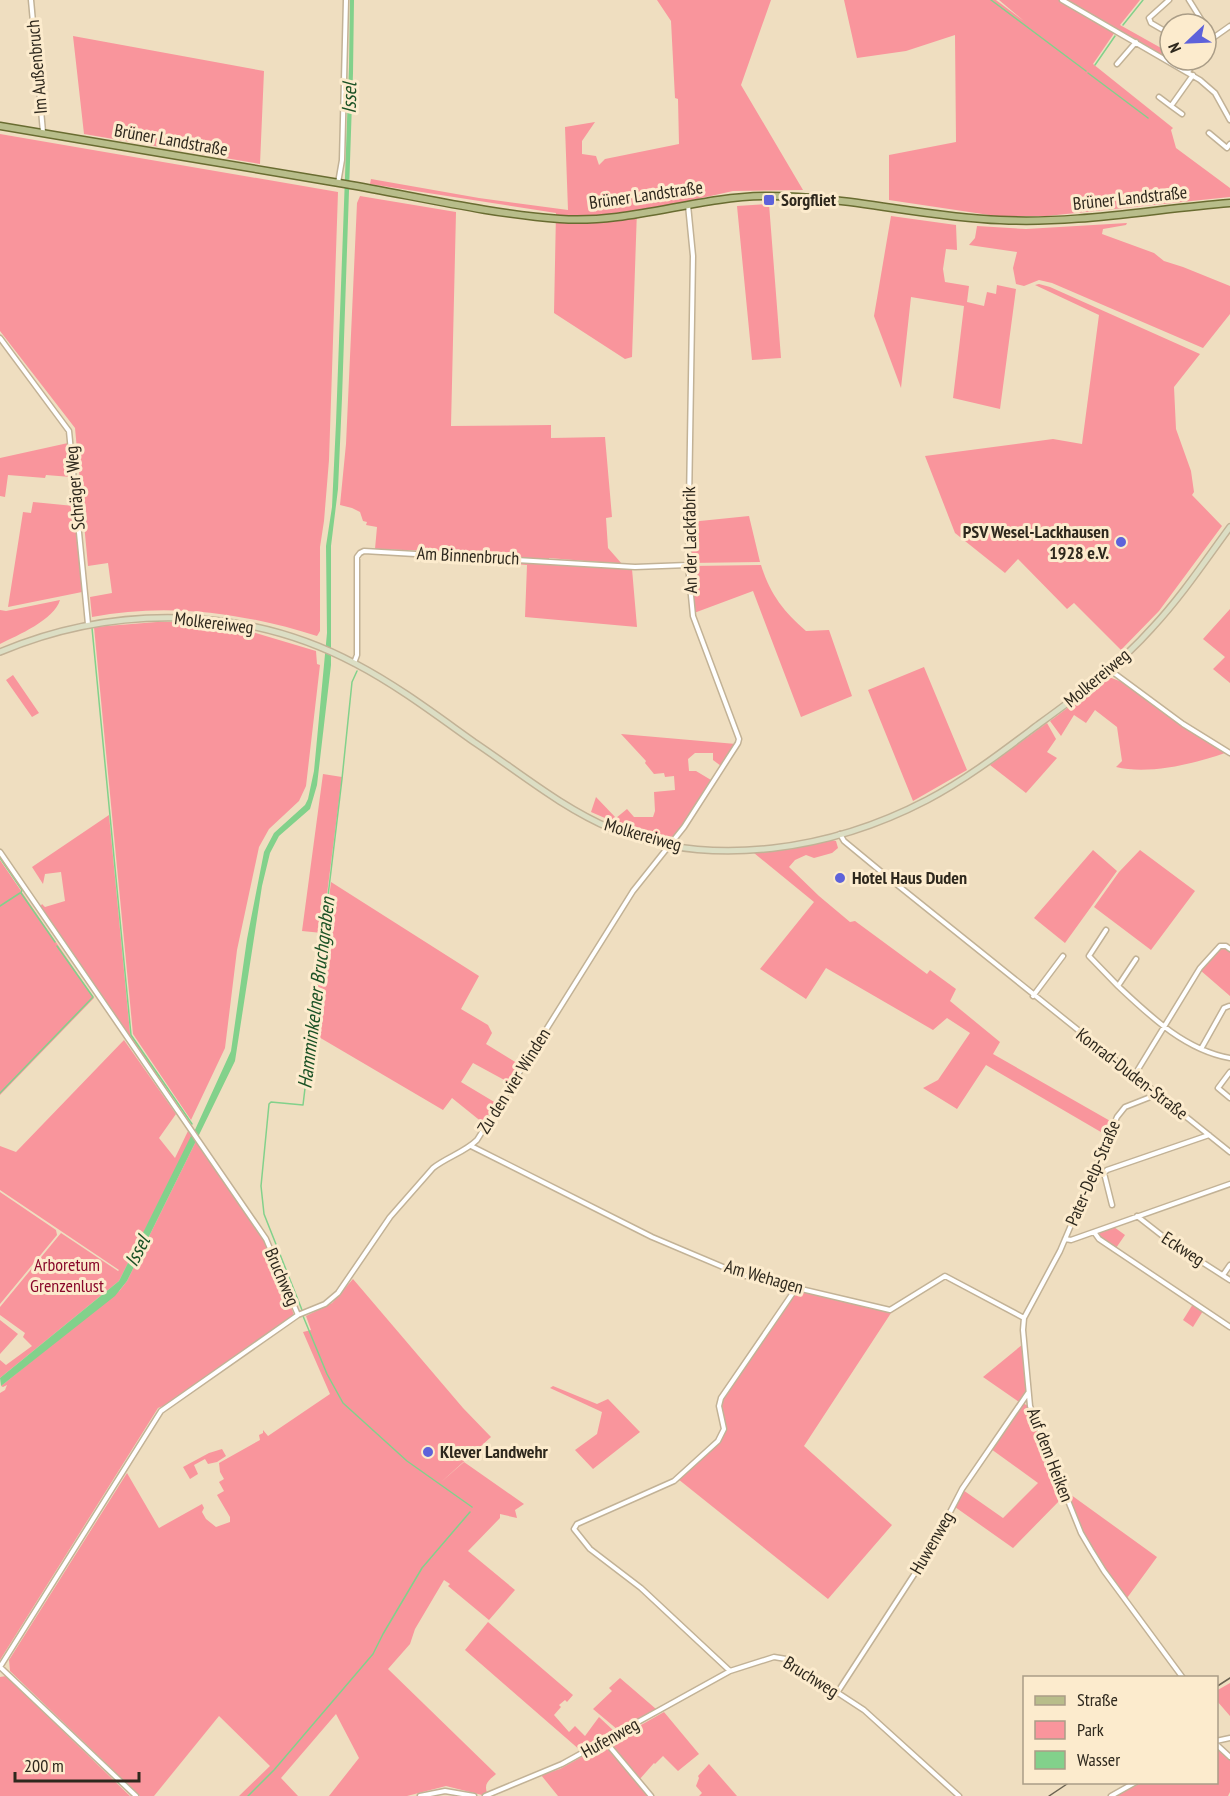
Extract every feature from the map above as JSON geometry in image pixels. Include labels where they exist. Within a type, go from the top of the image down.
[{"type":"main road","name":"Brüner Landstraße","points":[[0,126],[537,217],[562,219],[619,218],[743,197],[794,196],[967,218],[1028,221],[1086,219],[1230,203]]},
{"type":"main road","name":"Molkereiweg","points":[[0,652],[43,636],[88,624],[127,618],[215,620],[269,630],[323,648],[384,680],[575,810],[611,828],[670,846],[711,851],[761,849],[798,844],[839,834],[906,810],[950,788],[984,765],[1110,670],[1152,628],[1230,527]]},
{"type":"street","name":"Im Außenbruch","points":[[31,0],[43,133]]},
{"type":"street","points":[[339,184],[342,160],[346,0]]},
{"type":"street","points":[[1062,0],[1190,74],[1215,93],[1230,120]]},
{"type":"street","points":[[1158,26],[1149,18],[1169,0]]},
{"type":"street","points":[[1117,64],[1136,42]]},
{"type":"street","points":[[1171,106],[1190,74]]},
{"type":"street","points":[[1159,97],[1182,114]]},
{"type":"street","points":[[1209,133],[1227,148],[1230,144]]},
{"type":"street","name":"An der Lackfabrik","points":[[670,846],[738,743],[739,738],[693,616],[688,565],[693,256],[688,205]]},
{"type":"street","name":"Schräger Weg","points":[[0,338],[69,431],[88,624]]},
{"type":"street","name":"Am Binnenbruch","points":[[354,663],[357,655],[357,557],[364,551],[635,567],[688,565]]},
{"type":"street","points":[[1110,670],[1166,713],[1230,753]]},
{"type":"street","name":"Konrad-Duden-Straße","points":[[839,834],[850,846],[1033,996],[1230,1152]]},
{"type":"street","name":"Zu den vier Winden","points":[[298,1315],[324,1304],[339,1293],[390,1217],[433,1168],[441,1161],[471,1146],[477,1140],[633,891],[670,846]]},
{"type":"street","name":"Bruchweg","points":[[0,852],[266,1239],[298,1315],[161,1411],[0,1667]]},
{"type":"street","points":[[1106,930],[1089,956],[1118,986],[1183,1040],[1201,1049],[1230,1058]]},
{"type":"street","points":[[1134,1076],[1200,968],[1220,946],[1230,949]]},
{"type":"street","points":[[1033,996],[1063,956]]},
{"type":"street","points":[[1118,986],[1136,959]]},
{"type":"street","points":[[1201,1049],[1224,1008],[1229,1006]]},
{"type":"street","points":[[1230,1072],[1218,1088],[1230,1098]]},
{"type":"street","name":"Pater-Delp-Straße","points":[[1065,1239],[1120,1111],[1158,1094]]},
{"type":"street","points":[[1112,1205],[1104,1178],[1107,1170],[1209,1135]]},
{"type":"street","name":"Am Wehagen","points":[[471,1146],[652,1237],[742,1275],[890,1310],[945,1275],[1024,1318]]},
{"type":"street","points":[[1065,1239],[1071,1240],[1230,1184]]},
{"type":"street","name":"Eckweg","points":[[1137,1216],[1169,1241],[1230,1280]]},
{"type":"street","points":[[1094,1232],[1099,1239],[1230,1327]]},
{"type":"street","name":"Auf dem Heiken","points":[[1065,1239],[1024,1318],[1023,1330],[1030,1406],[1082,1533],[1104,1571],[1182,1676]]},
{"type":"street","points":[[1223,1275],[1230,1265]]},
{"type":"street","points":[[730,1671],[640,1588],[590,1549],[575,1532],[574,1526],[674,1480],[718,1441],[724,1429],[719,1406],[721,1398],[797,1287]]},
{"type":"street","name":"Huwenweg","points":[[837,1693],[932,1547],[962,1488],[1028,1393]]},
{"type":"street","name":"Bruchweg","points":[[730,1671],[779,1656],[864,1710],[958,1796]]},
{"type":"street","points":[[0,1667],[136,1796]]},
{"type":"street","name":"Hufenweg","points":[[485,1796],[562,1764],[730,1671]]},
{"type":"street","points":[[605,1741],[651,1796]]},
{"type":"street","points":[[1218,1745],[1230,1757]]},
{"type":"street","points":[[1111,1796],[1132,1784]]},
{"type":"street","points":[[420,1796],[437,1791],[452,1791],[474,1796]]},
{"type":"green space","points":[[657,0],[771,0],[741,85],[803,190],[733,191],[648,210],[637,210],[632,357],[625,359],[554,313],[556,213],[370,184],[371,179],[479,198],[568,210],[565,127],[595,122],[582,141],[582,154],[596,156],[599,165],[605,159],[679,144],[678,99],[675,98],[671,21]]},
{"type":"green space","points":[[844,0],[996,0],[1024,21],[999,0],[1140,0],[1120,25],[1158,46],[1158,53],[1117,29],[1093,64],[1173,128],[1171,130],[1176,148],[1230,188],[1230,197],[1047,216],[996,216],[889,200],[889,155],[956,142],[955,35],[906,51],[857,58]]},
{"type":"green space","points":[[73,36],[264,71],[260,164],[84,134]]},
{"type":"green space","points":[[0,134],[338,192],[329,460],[320,547],[320,631],[317,636],[262,621],[206,612],[149,610],[92,617],[90,597],[112,593],[108,563],[88,566],[75,428],[0,331]]},
{"type":"green space","points":[[360,196],[456,212],[451,426],[551,425],[551,438],[605,437],[612,517],[606,518],[608,548],[622,564],[549,558],[549,562],[632,569],[637,627],[525,617],[527,565],[458,560],[458,552],[375,549],[377,527],[366,525],[367,522],[363,521],[360,512],[340,505],[346,444],[357,203]]},
{"type":"green space","points":[[769,204],[781,358],[752,360],[737,206]]},
{"type":"green space","points":[[891,216],[956,225],[957,250],[946,249],[943,269],[945,282],[969,286],[967,302],[984,306],[987,292],[996,294],[997,285],[1016,289],[1000,409],[953,398],[964,306],[911,297],[901,388],[874,316]]},
{"type":"green space","points":[[1127,223],[1103,229],[1102,234],[1154,253],[1164,261],[1230,286],[1230,314],[1203,348],[1052,283],[1039,280],[1024,286],[1016,284],[1013,268],[1017,252],[969,245],[975,238],[977,226],[1026,229]]},
{"type":"green space","points":[[1039,284],[1200,354],[1174,387],[1176,429],[1191,471],[1194,492],[1192,495],[1222,526],[1159,611],[1121,650],[1074,603],[1067,609],[1018,559],[1005,573],[955,533],[925,456],[1053,439],[1082,444],[1099,315],[1035,285]]},
{"type":"green space","points":[[68,443],[71,477],[46,475],[45,478],[8,475],[5,497],[0,496],[0,458]]},
{"type":"green space","points":[[33,502],[74,506],[82,592],[8,607],[23,512],[31,513]]},
{"type":"green space","points":[[749,516],[760,562],[690,563],[690,522]]},
{"type":"green space","points":[[761,565],[773,593],[798,624],[806,631],[829,630],[852,696],[801,717],[753,591],[694,613],[690,567]]},
{"type":"green space","points":[[60,600],[51,614],[43,620],[0,644],[0,610],[6,611]]},
{"type":"green space","points":[[1230,609],[1230,683],[1213,669],[1225,657],[1203,639]]},
{"type":"green space","points":[[187,622],[242,629],[316,651],[317,664],[320,665],[306,786],[299,801],[269,829],[259,847],[237,950],[225,1048],[191,1120],[133,1034],[94,627]]},
{"type":"green space","points":[[924,667],[967,770],[913,801],[868,690]]},
{"type":"green space","points":[[13,675],[39,713],[32,717],[6,680]]},
{"type":"green space","points":[[1109,677],[1122,682],[1176,722],[1225,753],[1199,761],[1156,769],[1116,767],[1122,761],[1117,727],[1095,710],[1086,723],[1074,715],[1061,736],[1050,721]]},
{"type":"green space","points":[[1047,723],[1056,739],[1047,752],[1057,758],[1026,793],[990,765]]},
{"type":"green space","points":[[621,734],[736,744],[721,766],[713,760],[713,753],[695,753],[688,759],[689,771],[696,771],[711,780],[684,824],[670,840],[635,831],[591,812],[596,797],[616,818],[627,809],[634,817],[653,817],[654,792],[675,790],[674,776],[665,777],[664,773],[654,774],[645,763],[646,761]]},
{"type":"green space","points":[[323,774],[342,777],[322,933],[302,931]]},
{"type":"green space","points":[[109,815],[130,1033],[164,1087],[40,907],[42,904],[45,907],[65,901],[61,872],[45,874],[43,884],[32,867]]},
{"type":"green space","points":[[836,841],[838,848],[832,853],[814,858],[806,855],[795,860],[789,867],[850,922],[855,921],[927,974],[930,970],[956,989],[950,1001],[1000,1042],[993,1054],[1112,1122],[1106,1135],[986,1065],[957,1109],[923,1088],[938,1080],[970,1033],[947,1018],[933,1030],[826,968],[806,999],[760,969],[814,902],[754,853]]},
{"type":"green space","points":[[1093,850],[1117,871],[1065,943],[1034,918]]},
{"type":"green space","points":[[1140,850],[1195,891],[1151,950],[1094,907],[1119,872]]},
{"type":"green space","points":[[0,860],[94,998],[0,1095]]},
{"type":"green space","points":[[331,882],[479,976],[461,1009],[488,1025],[492,1033],[486,1044],[520,1065],[508,1082],[473,1063],[461,1082],[496,1103],[483,1123],[452,1098],[443,1110],[312,1033]]},
{"type":"green space","points":[[1225,947],[1230,950],[1230,996],[1200,970],[1220,948]]},
{"type":"green space","points":[[124,1040],[176,1114],[159,1138],[175,1158],[188,1131],[192,1136],[119,1281],[0,1378],[0,1360],[6,1365],[32,1346],[23,1337],[25,1333],[0,1315],[0,1307],[61,1233],[119,1270],[0,1190],[0,1146],[16,1152]]},
{"type":"green space","points":[[197,1139],[269,1248],[294,1315],[158,1408],[0,1660],[0,1393],[7,1385],[1,1386],[120,1290],[127,1281]]},
{"type":"green space","points":[[0,1192],[56,1230],[57,1235],[0,1304]]},
{"type":"green space","points":[[1114,1227],[1125,1235],[1116,1248],[1101,1238],[1099,1234]]},
{"type":"green space","points":[[353,1279],[463,1408],[491,1437],[440,1483],[464,1462],[524,1504],[515,1510],[517,1518],[500,1514],[500,1518],[468,1551],[515,1590],[489,1620],[448,1586],[450,1584],[444,1580],[415,1629],[410,1644],[388,1669],[496,1774],[487,1783],[488,1795],[446,1786],[407,1796],[329,1796],[359,1758],[336,1714],[281,1778],[298,1796],[239,1796],[270,1766],[219,1716],[154,1796],[140,1796],[10,1671],[9,1660],[127,1473],[159,1528],[202,1504],[204,1508],[202,1512],[206,1519],[216,1527],[230,1522],[230,1517],[217,1495],[224,1491],[219,1482],[224,1479],[219,1463],[260,1440],[259,1435],[263,1433],[263,1430],[268,1436],[330,1394],[303,1332],[311,1330],[306,1316],[332,1303]]},
{"type":"green space","points":[[797,1290],[891,1313],[804,1446],[892,1525],[828,1599],[678,1479],[724,1436],[722,1399]]},
{"type":"green space","points":[[1193,1304],[1203,1311],[1193,1327],[1183,1320]]},
{"type":"green space","name":"Arboretum Grenzenlust","points":[[0,1320],[18,1334],[0,1354]]},
{"type":"green space","points":[[1023,1344],[1027,1391],[1019,1402],[983,1377]]},
{"type":"green space","points":[[553,1386],[597,1404],[608,1399],[640,1432],[593,1469],[575,1450],[597,1434],[602,1412],[550,1388]]},
{"type":"green space","points":[[1023,1403],[1028,1406],[1064,1496],[1013,1548],[955,1507],[963,1490],[1003,1518],[1038,1483],[991,1449]]},
{"type":"green space","points":[[222,1449],[226,1456],[217,1462],[208,1464],[205,1459],[194,1465],[198,1474],[190,1479],[183,1467],[209,1453]]},
{"type":"green space","points":[[1067,1492],[1157,1557],[1127,1598],[1105,1570],[1083,1532]]},
{"type":"green space","points":[[488,1622],[573,1695],[567,1702],[565,1700],[559,1705],[561,1707],[554,1715],[569,1732],[575,1726],[585,1736],[599,1717],[615,1732],[581,1751],[465,1650]]},
{"type":"green space","points":[[6,1676],[130,1796],[0,1796],[0,1677]]},
{"type":"green space","points":[[620,1678],[656,1709],[618,1730],[593,1709],[612,1691],[609,1688]]},
{"type":"green space","points":[[1230,1683],[1230,1716],[1218,1702],[1218,1690]]},
{"type":"green space","points":[[664,1712],[699,1754],[678,1771],[663,1756],[639,1780],[615,1752],[611,1742]]},
{"type":"green space","points":[[603,1745],[649,1796],[558,1796],[541,1775],[560,1769]]},
{"type":"green space","points":[[1218,1749],[1230,1760],[1228,1796],[1116,1796],[1139,1784],[1218,1784]]},
{"type":"green space","points":[[709,1764],[737,1796],[699,1796],[702,1793],[696,1786],[698,1776]]},
{"type":"water","name":"Issel","points":[[350,0],[354,0],[353,73],[338,489],[331,546],[331,665],[317,785],[310,809],[279,836],[270,853],[262,886],[235,1061],[198,1137],[194,1132],[231,1051],[247,939],[264,852],[274,833],[305,805],[314,771],[327,633],[326,546],[332,507],[336,423]]},
{"type":"water","name":"Issel","points":[[192,1134],[197,1139],[127,1281],[115,1296],[1,1386],[0,1378],[119,1281]]},
{"type":"waterway","points":[[991,0],[1086,71]]},
{"type":"waterway","points":[[1123,25],[1143,0]]},
{"type":"waterway","points":[[1095,65],[1115,36]]},
{"type":"waterway","points":[[1088,73],[1148,118]]},
{"type":"waterway","points":[[92,628],[131,1035],[192,1124]]},
{"type":"waterway","name":"Hamminkelner Bruchgraben","points":[[302,1310],[264,1214],[261,1186],[269,1104],[271,1102],[303,1105],[352,682],[357,671]]},
{"type":"waterway","points":[[0,858],[55,942]]},
{"type":"waterway","points":[[0,906],[20,893]]},
{"type":"waterway","points":[[0,1093],[93,997],[57,946]]},
{"type":"waterway","name":"Hamminkelner Bruchgraben","points":[[303,1316],[327,1374],[343,1403],[407,1461],[472,1507]]},
{"type":"waterway","name":"Hamminkelner Bruchgraben","points":[[248,1796],[274,1770],[373,1654],[422,1568],[470,1512]]},
{"type":"railway","points":[[1218,1686],[1230,1678]]},
{"type":"railway","points":[[1049,1796],[1067,1784]]},
{"type":"place","name":"Sorgfliet","points":[[769,200]]},
{"type":"place","name":"PSV Wesel-Lackhausen 1928 e.V.","points":[[1121,542]]},
{"type":"place","name":"Hotel Haus Duden","points":[[840,878]]},
{"type":"place","name":"Klever Landwehr","points":[[428,1452]]}]
